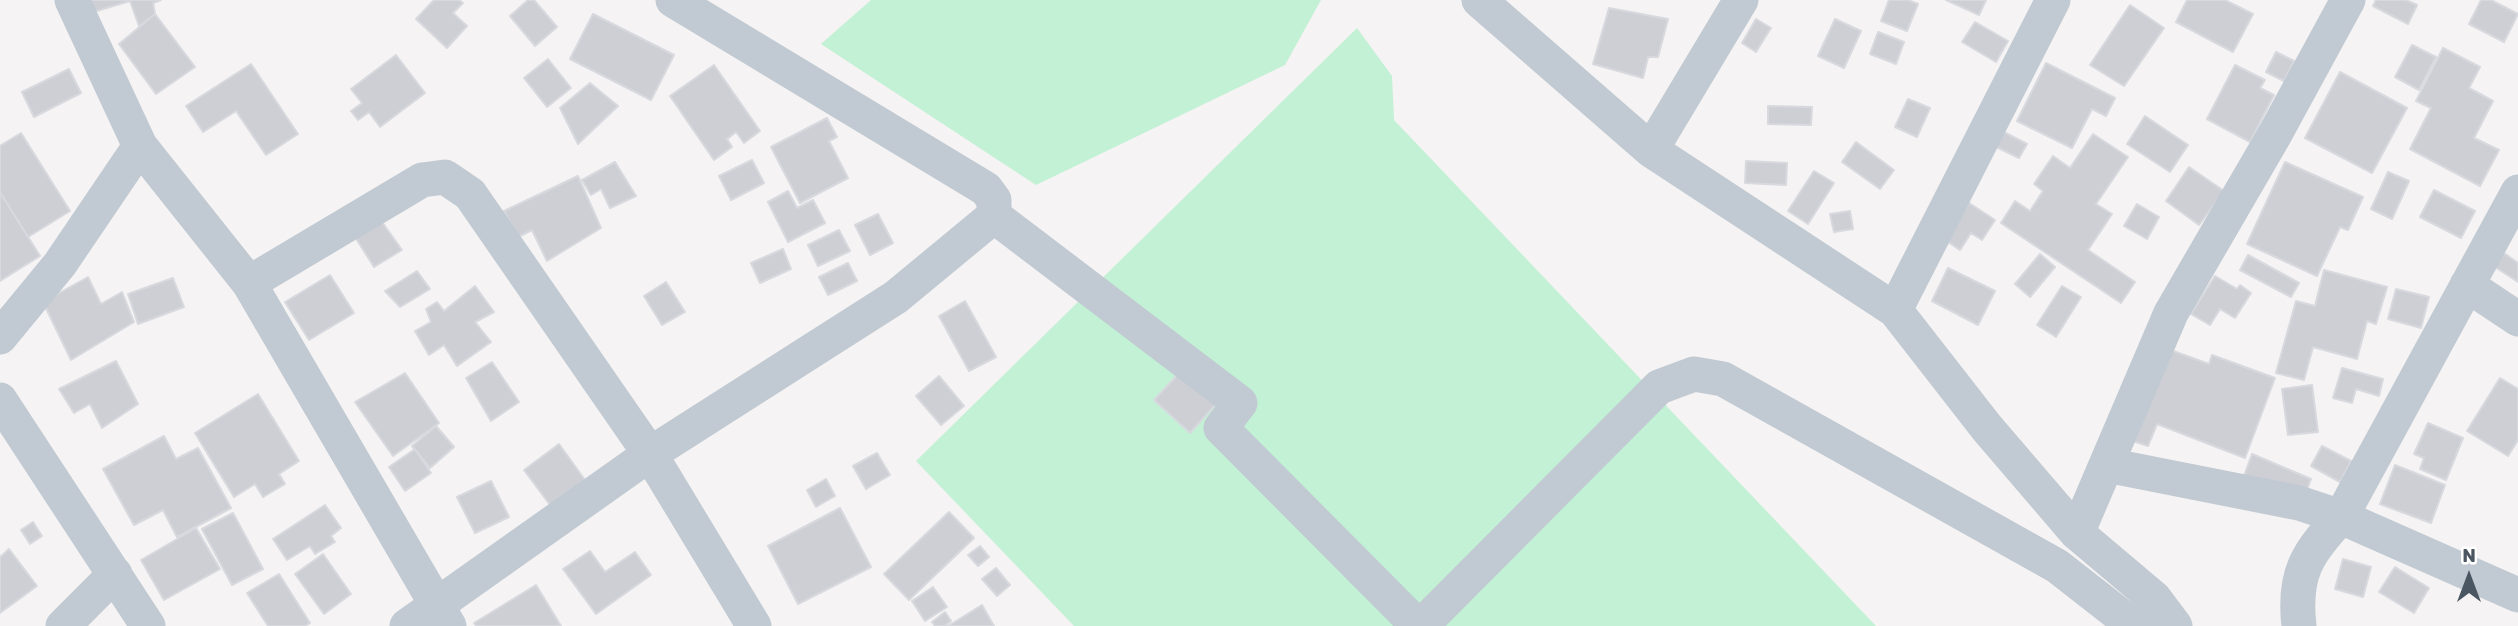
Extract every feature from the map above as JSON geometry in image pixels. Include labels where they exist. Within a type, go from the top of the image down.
[{"type":"street","points":[[72,0],[139,146],[249,283],[442,616]]},
{"type":"street","points":[[673,0],[986,190],[994,200],[994,216]]},
{"type":"street","points":[[1479,0],[1651,150],[1895,310],[1987,428],[2077,533],[2154,598],[2175,626]]},
{"type":"street","points":[[1651,150],[1741,0]]},
{"type":"street","points":[[1895,310],[2053,0]]},
{"type":"street","points":[[2077,533],[2171,313],[2348,0]]},
{"type":"street","points":[[0,337],[60,264],[139,146]]},
{"type":"street","points":[[249,283],[422,180],[445,177],[470,194],[650,454],[754,626]]},
{"type":"street","points":[[2299,626],[2297,604],[2301,570],[2314,545],[2341,517],[2518,192]]},
{"type":"street","points":[[407,626],[442,616],[650,454],[897,297],[994,216]]},
{"type":"street","points":[[994,216],[1240,403],[1221,428],[1419,626],[1659,387],[1694,374],[1723,379],[2057,566],[2125,619],[2149,626]]},
{"type":"street","points":[[2468,285],[2518,319]]},
{"type":"street","points":[[0,400],[148,626]]},
{"type":"street","points":[[2107,465],[2299,503],[2341,517],[2518,595]]},
{"type":"street","points":[[63,626],[115,574]]},
{"type":"green space","points":[[871,0],[1321,0],[1285,65],[1036,185],[821,44]]},
{"type":"green space","points":[[1357,28],[1392,76],[1394,120],[1876,626],[1074,626],[916,461]]},
{"type":"building","points":[[86,0],[161,0],[153,3],[155,14],[139,26],[130,1],[90,13]]},
{"type":"building","points":[[434,0],[459,0],[463,3],[453,13],[467,26],[447,48],[416,19]]},
{"type":"building","points":[[528,0],[534,0],[557,27],[535,46],[510,16]]},
{"type":"building","points":[[1889,0],[1908,0],[1918,4],[1907,31],[1881,21]]},
{"type":"building","points":[[1946,0],[1986,0],[1979,15]]},
{"type":"building","points":[[2187,0],[2225,0],[2253,14],[2233,52],[2176,22]]},
{"type":"building","points":[[2376,0],[2406,0],[2417,5],[2408,24],[2373,6]]},
{"type":"building","points":[[2481,0],[2491,0],[2518,14],[2504,42],[2469,24]]},
{"type":"building","points":[[2130,5],[2164,28],[2124,86],[2090,65]]},
{"type":"building","points":[[1609,8],[1668,19],[1658,57],[1648,57],[1643,78],[1593,64]]},
{"type":"building","points":[[155,14],[195,67],[156,94],[119,44]]},
{"type":"building","points":[[593,14],[674,55],[651,100],[570,59]]},
{"type":"building","points":[[1756,19],[1771,28],[1756,52],[1742,43]]},
{"type":"building","points":[[1835,19],[1861,31],[1844,68],[1818,56]]},
{"type":"building","points":[[1975,22],[2008,41],[1996,62],[1962,42]]},
{"type":"building","points":[[1878,32],[1904,42],[1896,64],[1870,54]]},
{"type":"building","points":[[2412,45],[2436,57],[2419,90],[2395,77]]},
{"type":"building","points":[[2443,48],[2480,67],[2469,88],[2493,101],[2474,138],[2499,150],[2480,186],[2410,149],[2431,108],[2416,101]]},
{"type":"building","points":[[2276,52],[2294,61],[2284,81],[2266,72]]},
{"type":"building","points":[[396,55],[425,93],[380,127],[369,112],[358,120],[351,111],[362,103],[351,89]]},
{"type":"building","points":[[548,59],[571,88],[547,107],[524,78]]},
{"type":"building","points":[[2046,63],[2115,98],[2106,116],[2092,109],[2072,148],[2017,121]]},
{"type":"building","points":[[251,64],[298,134],[266,155],[236,111],[203,132],[186,106]]},
{"type":"building","points":[[714,65],[760,131],[744,143],[736,132],[727,139],[732,147],[714,160],[670,96]]},
{"type":"building","points":[[2235,65],[2265,80],[2260,88],[2274,95],[2250,142],[2207,119]]},
{"type":"building","points":[[69,69],[81,93],[34,117],[22,92]]},
{"type":"building","points":[[2340,72],[2407,108],[2372,173],[2305,138]]},
{"type":"building","points":[[590,83],[618,106],[578,144],[560,108]]},
{"type":"building","points":[[1908,99],[1930,108],[1917,137],[1895,127]]},
{"type":"building","points":[[1768,106],[1812,107],[1811,125],[1768,124]]},
{"type":"building","points":[[2145,116],[2188,145],[2170,172],[2127,144]]},
{"type":"building","points":[[827,118],[837,137],[829,141],[848,178],[800,203],[771,147]]},
{"type":"building","points":[[1998,129],[2027,144],[2019,158],[1990,144]]},
{"type":"building","points":[[21,133],[70,211],[28,237],[0,192],[0,146]]},
{"type":"building","points":[[2093,134],[2128,157],[2096,204],[2112,214],[2088,250],[2135,282],[2121,303],[2001,223],[2015,201],[2030,211],[2043,191],[2034,184],[2053,156],[2070,168]]},
{"type":"building","points":[[1856,142],[1894,170],[1880,189],[1842,162]]},
{"type":"building","points":[[752,160],[764,183],[731,200],[719,176]]},
{"type":"building","points":[[1746,161],[1787,163],[1786,185],[1745,183]]},
{"type":"building","points":[[615,162],[636,196],[610,208],[601,189],[591,195],[582,180]]},
{"type":"building","points":[[2285,162],[2363,197],[2348,230],[2340,227],[2317,276],[2247,244]]},
{"type":"building","points":[[2189,167],[2224,191],[2199,225],[2166,201]]},
{"type":"building","points":[[1814,171],[1834,183],[1808,224],[1788,211]]},
{"type":"building","points":[[2388,172],[2409,181],[2392,219],[2371,209]]},
{"type":"building","points":[[578,176],[601,228],[547,261],[532,230],[518,237],[504,211]]},
{"type":"building","points":[[2434,190],[2475,211],[2461,238],[2420,217]]},
{"type":"building","points":[[788,191],[797,208],[813,200],[825,223],[788,242],[768,202]]},
{"type":"building","points":[[0,192],[40,256],[0,281]]},
{"type":"building","points":[[1969,203],[1995,220],[1982,240],[1971,233],[1960,250],[1945,240]]},
{"type":"building","points":[[2137,204],[2159,217],[2147,239],[2124,226]]},
{"type":"building","points":[[1850,211],[1853,229],[1834,232],[1830,214]]},
{"type":"building","points":[[878,214],[893,243],[870,255],[855,225]]},
{"type":"building","points":[[382,222],[402,250],[374,267],[355,237]]},
{"type":"building","points":[[839,230],[850,251],[818,266],[808,245]]},
{"type":"building","points":[[783,249],[791,269],[760,283],[751,263]]},
{"type":"building","points":[[2504,253],[2518,263],[2518,282],[2495,267]]},
{"type":"building","points":[[2040,254],[2055,267],[2030,297],[2015,284]]},
{"type":"building","points":[[2248,255],[2299,283],[2291,297],[2240,270]]},
{"type":"building","points":[[848,263],[857,281],[828,295],[819,277]]},
{"type":"building","points":[[1948,268],[1995,291],[1978,325],[1932,301]]},
{"type":"building","points":[[2324,270],[2387,287],[2376,324],[2367,321],[2357,359],[2313,347],[2304,380],[2276,373],[2296,301],[2315,306]]},
{"type":"building","points":[[417,271],[430,289],[400,307],[385,291]]},
{"type":"building","points":[[330,275],[354,313],[309,340],[285,302]]},
{"type":"building","points":[[2215,276],[2237,289],[2240,285],[2251,293],[2235,318],[2220,309],[2210,325],[2191,314]]},
{"type":"building","points":[[88,277],[101,304],[122,292],[134,322],[71,360],[43,302]]},
{"type":"building","points":[[173,278],[184,307],[138,324],[128,294]]},
{"type":"building","points":[[666,282],[685,312],[662,325],[644,296]]},
{"type":"building","points":[[475,286],[494,312],[475,322],[491,342],[457,366],[444,345],[429,355],[415,331],[431,322],[426,309],[437,302],[444,311]]},
{"type":"building","points":[[2062,286],[2081,297],[2056,337],[2037,325]]},
{"type":"building","points":[[2396,289],[2429,297],[2421,328],[2388,319]]},
{"type":"building","points":[[965,301],[996,357],[969,371],[939,316]]},
{"type":"building","points":[[2165,348],[2209,364],[2212,355],[2275,378],[2245,458],[2157,424],[2148,446],[2130,440]]},
{"type":"building","points":[[116,361],[138,404],[102,428],[90,404],[74,413],[59,389]]},
{"type":"building","points":[[492,362],[519,402],[491,421],[466,378]]},
{"type":"building","points":[[2342,368],[2383,379],[2379,396],[2356,389],[2352,403],[2333,398]]},
{"type":"building","points":[[1180,372],[1216,404],[1190,433],[1154,400]]},
{"type":"building","points":[[405,373],[439,423],[393,456],[355,402]]},
{"type":"building","points":[[939,376],[964,406],[941,425],[916,396]]},
{"type":"building","points":[[2500,378],[2518,389],[2518,440],[2508,456],[2467,431]]},
{"type":"building","points":[[2312,385],[2318,432],[2288,435],[2282,389]]},
{"type":"building","points":[[258,394],[299,461],[279,474],[285,484],[263,497],[255,484],[234,497],[195,433]]},
{"type":"building","points":[[2428,423],[2463,438],[2446,480],[2420,469],[2424,458],[2414,454]]},
{"type":"building","points":[[436,426],[454,447],[430,468],[412,446]]},
{"type":"building","points":[[164,436],[176,459],[198,448],[231,508],[177,537],[163,510],[134,525],[103,469]]},
{"type":"building","points":[[559,444],[585,480],[550,505],[524,470]]},
{"type":"building","points":[[2322,446],[2351,461],[2340,482],[2311,466]]},
{"type":"building","points":[[415,449],[431,473],[405,491],[389,467]]},
{"type":"building","points":[[877,453],[890,475],[866,489],[853,466]]},
{"type":"building","points":[[2252,454],[2311,479],[2303,500],[2244,476]]},
{"type":"building","points":[[2395,465],[2445,485],[2431,523],[2380,504]]},
{"type":"building","points":[[826,479],[835,496],[816,507],[807,490]]},
{"type":"building","points":[[491,481],[509,517],[475,533],[457,497]]},
{"type":"building","points":[[325,505],[341,528],[331,536],[335,542],[315,554],[310,546],[287,560],[273,539]]},
{"type":"building","points":[[840,508],[871,567],[798,604],[768,546]]},
{"type":"building","points":[[949,512],[974,538],[909,600],[884,574]]},
{"type":"building","points":[[233,513],[263,569],[232,585],[202,529]]},
{"type":"building","points":[[33,522],[42,536],[30,544],[21,530]]},
{"type":"building","points":[[196,528],[220,569],[164,600],[141,560]]},
{"type":"building","points":[[980,546],[989,557],[978,566],[968,555]]},
{"type":"building","points":[[9,549],[37,586],[0,613],[0,557]]},
{"type":"building","points":[[590,551],[605,572],[635,552],[651,575],[596,614],[563,569]]},
{"type":"building","points":[[323,554],[351,594],[324,614],[295,574]]},
{"type":"building","points":[[2343,559],[2371,567],[2363,597],[2335,589]]},
{"type":"building","points":[[2395,567],[2429,588],[2414,613],[2379,592]]},
{"type":"building","points":[[996,568],[1010,585],[997,596],[982,579]]},
{"type":"building","points":[[279,574],[310,623],[305,626],[268,626],[247,593]]},
{"type":"building","points":[[536,585],[561,626],[476,626],[474,623]]},
{"type":"building","points":[[933,587],[947,607],[925,621],[912,601]]},
{"type":"building","points":[[982,605],[994,626],[948,626]]},
{"type":"building","points":[[945,612],[951,621],[945,626],[935,626],[932,622]]}]
